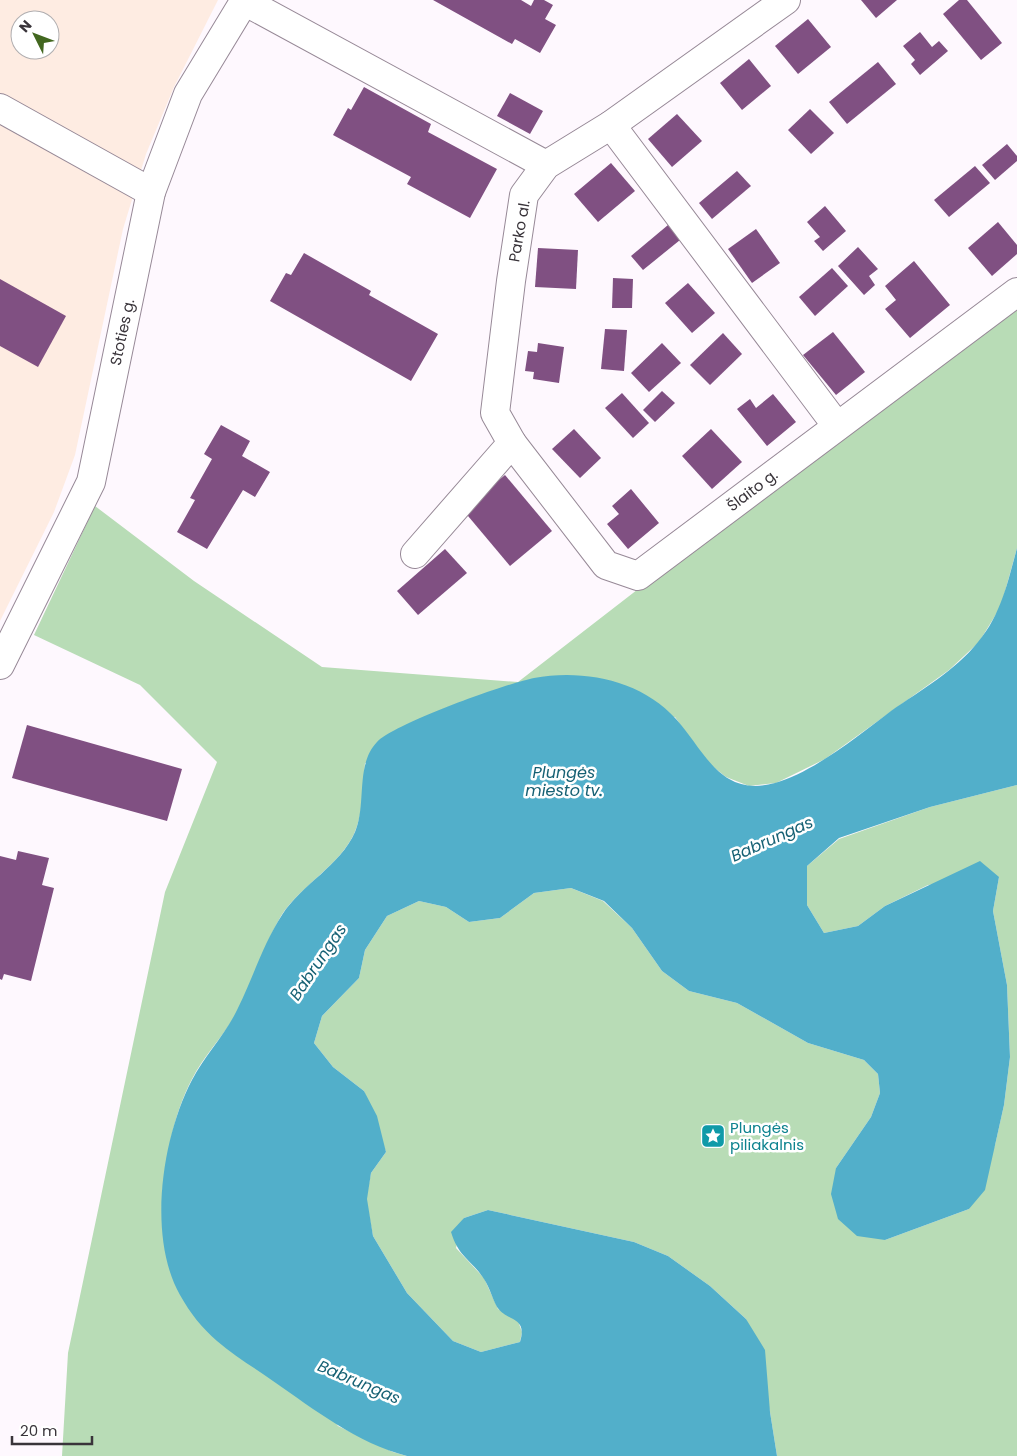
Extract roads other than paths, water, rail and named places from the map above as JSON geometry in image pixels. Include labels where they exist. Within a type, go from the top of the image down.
[{"type":"street","name":"Parko al.","points":[[512,443],[495,413],[511,281],[524,195],[546,165],[611,126],[786,0]]},
{"type":"street","points":[[244,1],[546,165]]},
{"type":"street","name":"Stoties g.","points":[[0,665],[91,482],[151,192],[188,94],[244,1]]},
{"type":"street","points":[[0,108],[151,192]]},
{"type":"street","points":[[611,126],[837,426]]},
{"type":"street","name":"Šlaito g.","points":[[512,443],[606,564],[638,576],[1017,292]]},
{"type":"street","points":[[415,554],[512,443]]},
{"type":"water","name":"Plungės miesto tv.","points":[[1017,548],[1017,785],[930,807],[839,838],[807,866],[807,905],[824,933],[858,926],[885,906],[980,861],[999,877],[993,911],[1007,985],[1010,1057],[1004,1105],[985,1190],[969,1209],[885,1240],[857,1236],[838,1219],[831,1194],[836,1168],[871,1117],[880,1093],[878,1074],[864,1060],[808,1043],[737,1003],[689,991],[662,971],[632,928],[604,901],[571,888],[534,893],[500,918],[469,922],[446,907],[419,901],[387,916],[365,950],[359,978],[322,1016],[314,1043],[333,1067],[364,1091],[377,1116],[386,1152],[371,1173],[367,1199],[373,1236],[407,1293],[453,1341],[481,1352],[520,1342],[522,1334],[519,1323],[501,1312],[497,1307],[484,1279],[454,1241],[451,1232],[464,1218],[488,1210],[634,1242],[668,1256],[710,1286],[746,1319],[765,1350],[770,1412],[777,1456],[407,1456],[371,1443],[337,1424],[237,1357],[206,1331],[180,1295],[170,1271],[164,1245],[161,1217],[162,1187],[173,1129],[192,1080],[233,1018],[275,926],[290,904],[340,855],[355,832],[366,762],[370,751],[377,742],[405,725],[477,696],[534,678],[572,675],[610,680],[646,695],[676,719],[716,769],[727,778],[740,784],[756,786],[775,783],[790,778],[836,752],[937,680],[959,662],[978,642],[993,621],[1007,585]]},
{"type":"place","name":"Plungės piliakalnis","points":[[713,1136]]},
{"type":"water label","name":"Babrungas","points":[[772,839]]},
{"type":"water label","name":"Babrungas","points":[[318,962]]},
{"type":"water label","name":"Babrungas","points":[[359,1382]]}]
